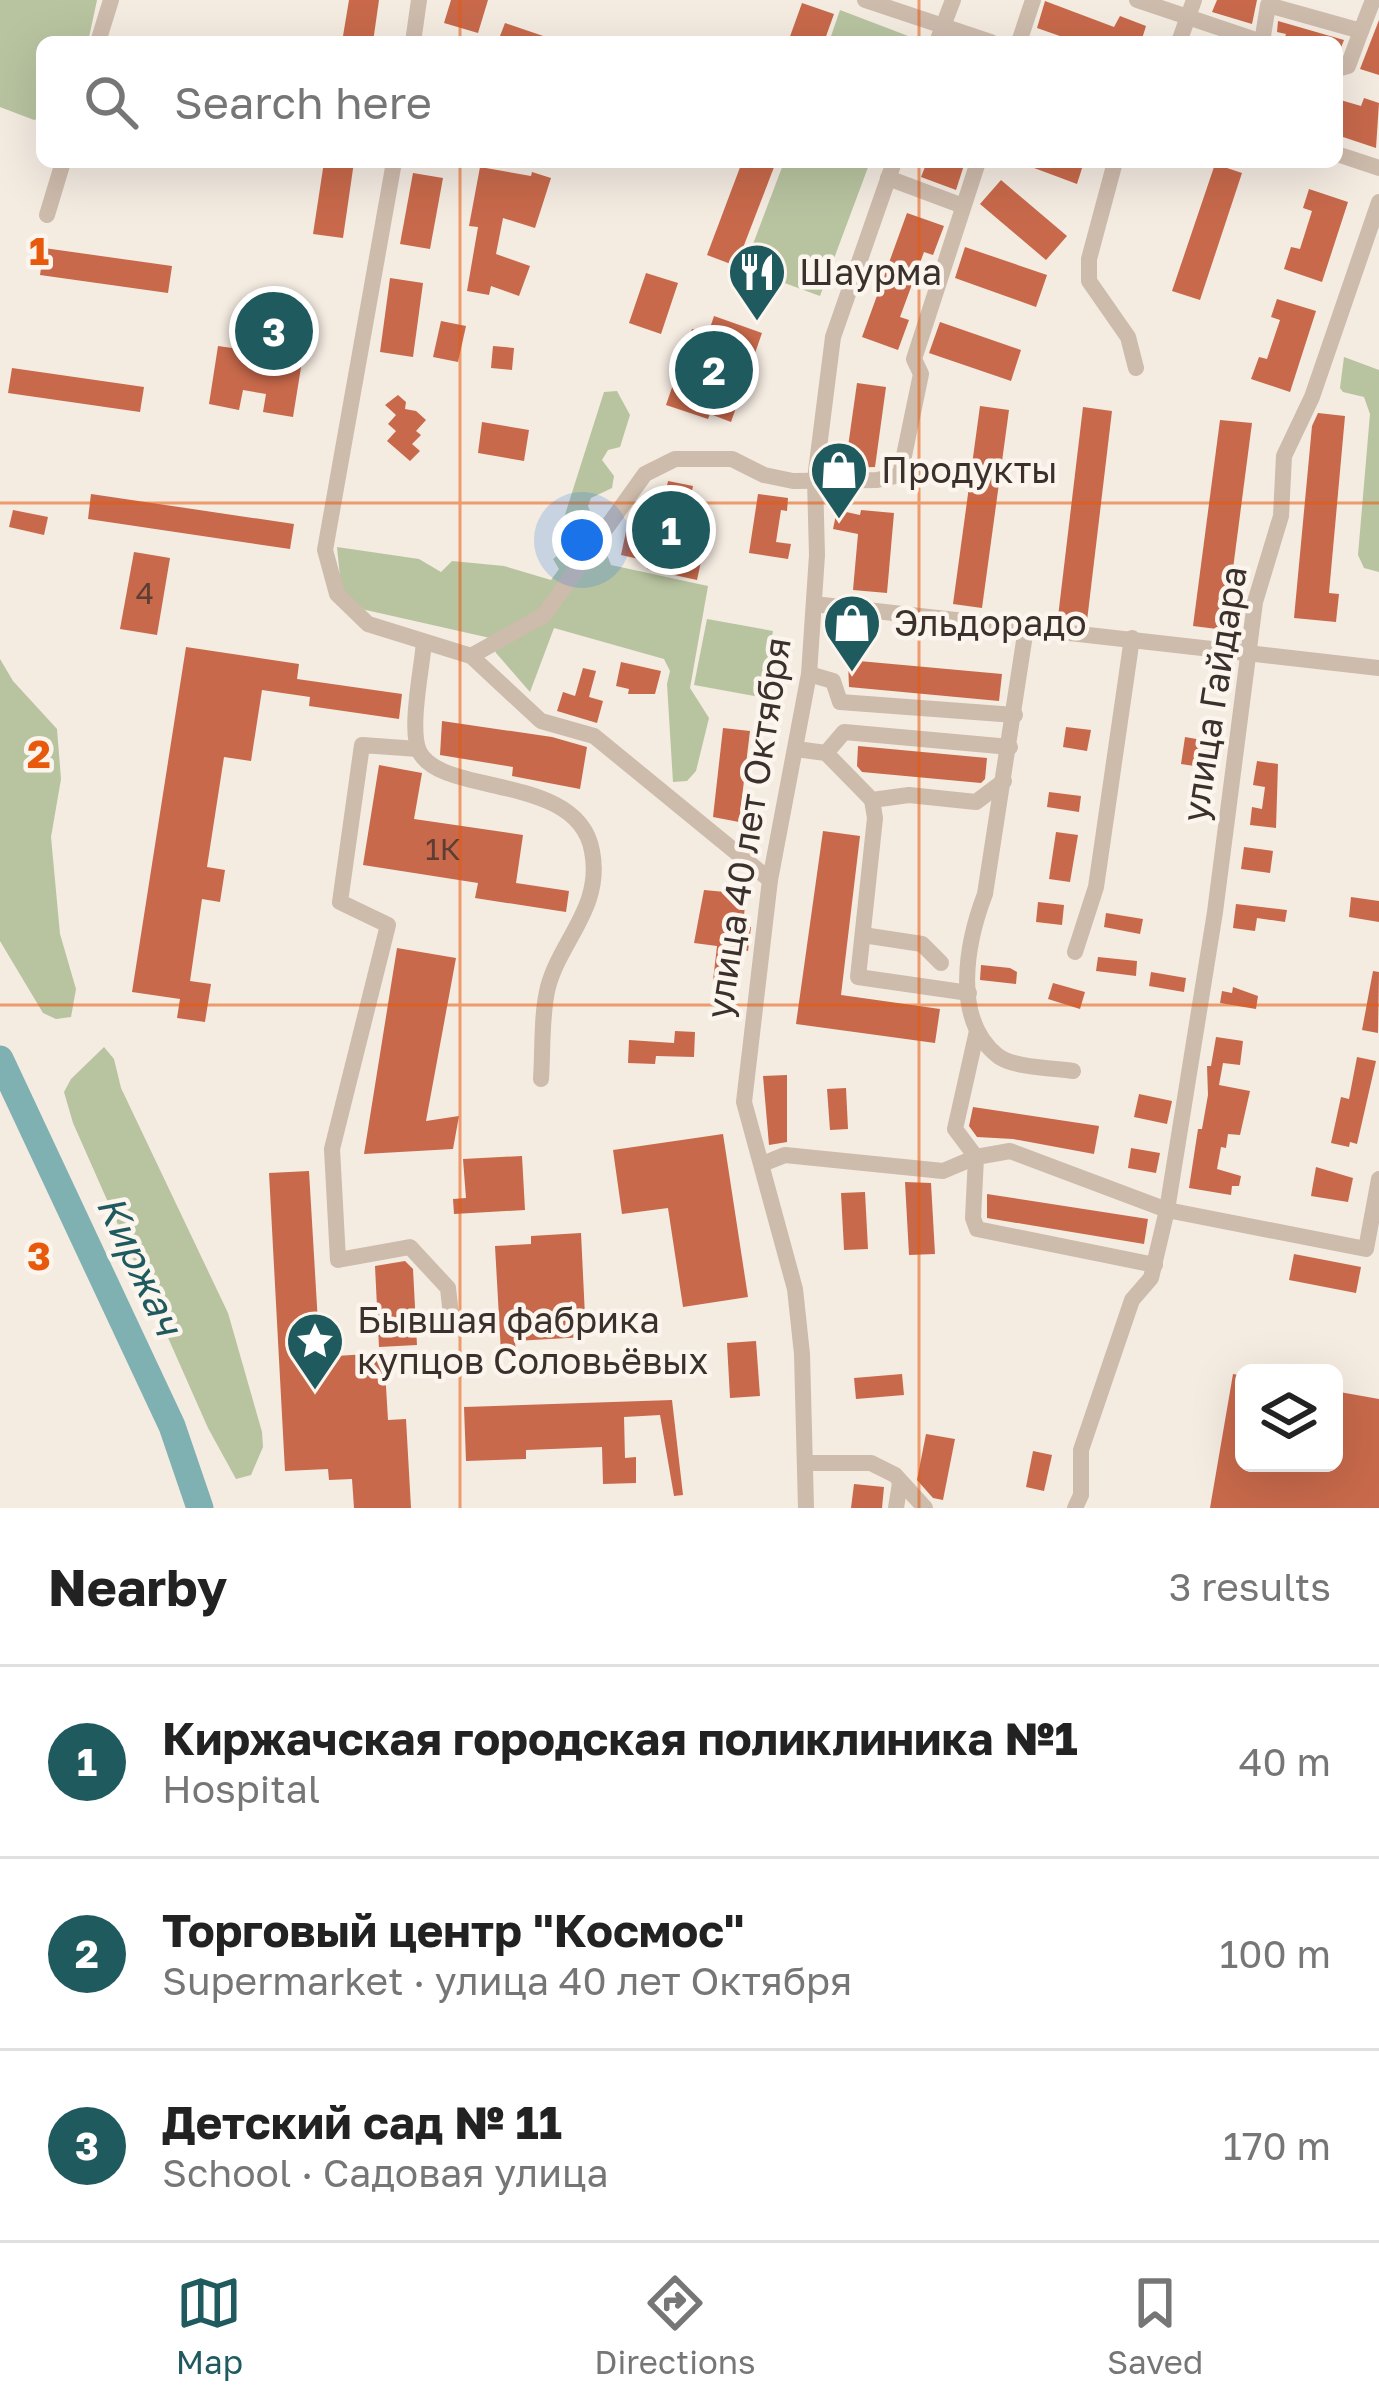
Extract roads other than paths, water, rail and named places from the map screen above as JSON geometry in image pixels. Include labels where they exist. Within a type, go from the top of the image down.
[{"type":"street","points":[[100,36],[111,0]]},
{"type":"street","points":[[414,36],[419,0]]},
{"type":"street","points":[[865,0],[939,34],[953,0]]},
{"type":"street","points":[[1021,36],[1033,0]]},
{"type":"street","points":[[1137,0],[1191,8],[1249,36]]},
{"type":"street","points":[[1343,67],[1348,66],[1373,0]]},
{"type":"street","points":[[1263,36],[1268,3],[1361,31]]},
{"type":"street","points":[[1343,156],[1379,168]]},
{"type":"street","points":[[47,215],[61,168]]},
{"type":"street","points":[[393,168],[325,550],[337,594],[368,624],[471,656],[541,721],[594,736],[770,880]]},
{"type":"street","points":[[471,656],[544,615],[645,474],[675,459],[732,459],[764,475],[793,481],[877,480],[900,475],[921,374],[914,359],[976,168]]},
{"type":"street","points":[[1112,168],[1089,259],[1089,281],[1128,337],[1136,368]]},
{"type":"street","points":[[891,170],[963,206]]},
{"type":"street","name":"улица 40 лет Октября","points":[[806,1508],[802,1354],[795,1289],[744,1102],[770,880],[809,674],[815,479],[832,337],[891,170]]},
{"type":"street","name":"улица Гайдара","points":[[1075,1508],[1081,1495],[1081,1450],[1132,1300],[1151,1278],[1167,1210],[1215,912],[1255,602],[1281,516],[1284,456],[1312,397],[1379,202]]},
{"type":"street","points":[[814,604],[1379,668]]},
{"type":"street","points":[[943,1171],[977,1030],[969,993],[971,929],[985,894],[1026,628]]},
{"type":"street","points":[[1075,952],[1096,886],[1132,638]]},
{"type":"street","points":[[424,642],[418,749],[431,766],[541,797],[578,821],[592,850],[587,911],[548,988],[541,1078]]},
{"type":"street","points":[[809,674],[832,681],[840,702],[844,732],[826,753]]},
{"type":"street","points":[[840,702],[1015,715]]},
{"type":"street","points":[[937,740],[939,709]]},
{"type":"street","points":[[844,732],[1010,747]]},
{"type":"street","points":[[418,749],[362,745],[340,902],[388,925],[332,1149],[338,1260],[410,1247],[448,1288],[451,1316]]},
{"type":"street","points":[[796,749],[826,753],[872,800],[875,818],[858,977],[969,993]]},
{"type":"street","points":[[976,802],[1004,781]]},
{"type":"street","points":[[872,800],[909,795],[976,802],[998,818]]},
{"type":"street","points":[[863,935],[922,944],[941,963]]},
{"type":"street","points":[[977,1030],[1000,1058],[1073,1072]]},
{"type":"street","points":[[956,1129],[976,1157],[973,1218],[977,1228],[1155,1265]]},
{"type":"street","points":[[762,1164],[785,1155],[943,1171],[976,1157],[1010,1151],[1167,1210],[1366,1249],[1379,1179]]},
{"type":"street","points":[[805,1463],[871,1463],[895,1475],[925,1508]]},
{"type":"street","points":[[896,1508],[900,1483]]},
{"type":"waterway","name":"Киржач","points":[[0,1059],[172,1426],[200,1508]]},
{"type":"place","name":"Шаурма","points":[[757,323]]},
{"type":"place","name":"Детский сад № 11","points":[[274,331]]},
{"type":"place","name":"Торговый центр \"Космос\"","points":[[714,370]]},
{"type":"place","name":"Продукты","points":[[839,521]]},
{"type":"place","name":"Киржачская городская поликлиника №1","points":[[671,530]]},
{"type":"place","name":"Эльдорадо","points":[[852,674]]},
{"type":"place","name":"Бывшая фабрика купцов Соловьёвых","points":[[315,1392]]}]
